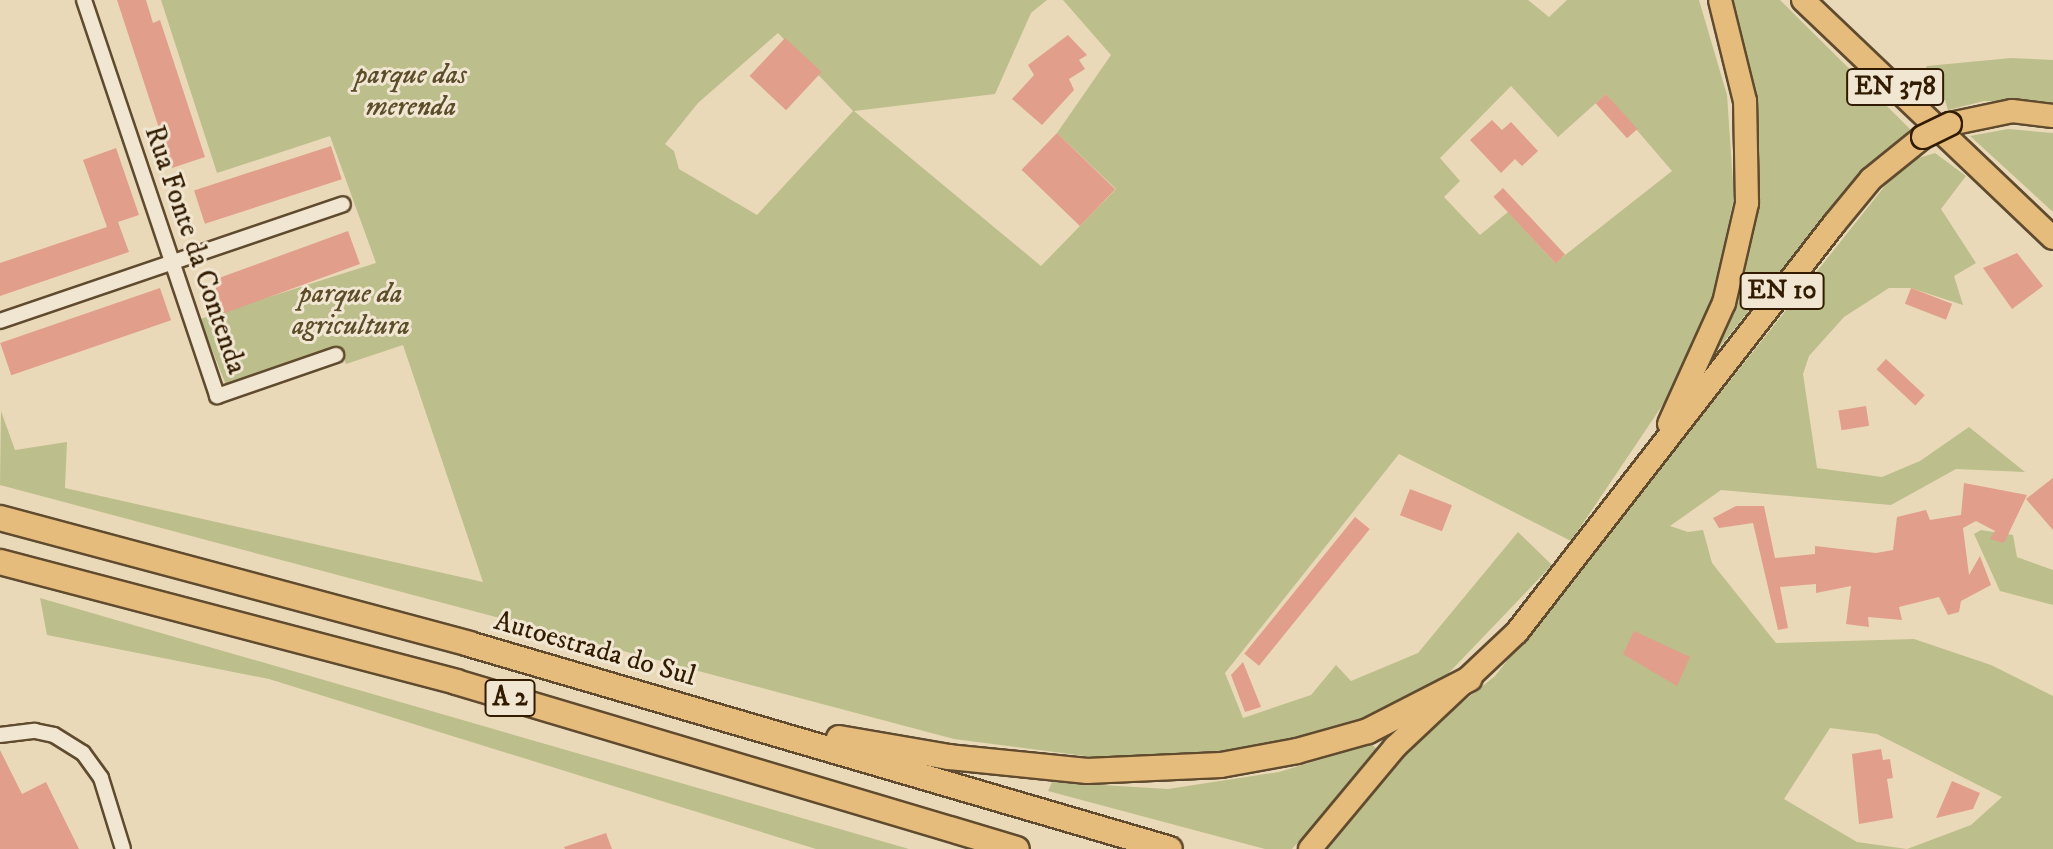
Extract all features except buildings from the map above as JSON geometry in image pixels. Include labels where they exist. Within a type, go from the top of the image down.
[{"type":"highway","name":"Autoestrada do Sul","points":[[0,518],[716,715],[1170,849]]},
{"type":"highway","name":"A 2","points":[[0,562],[456,682],[1017,849]]},
{"type":"highway","points":[[716,715],[997,763],[1087,771],[1185,768],[1330,744],[1368,731],[1469,679]]},
{"type":"main road","points":[[1654,458],[1724,303],[1743,237],[1749,131],[1739,65],[1720,0]]},
{"type":"main road","name":"EN 378","points":[[1803,0],[2053,238]]},
{"type":"main road","name":"EN 10","points":[[1316,841],[1395,747],[1517,632],[1871,179],[1923,137],[1950,124],[2012,111],[2053,116]]},
{"type":"main road","name":"EN 378","points":[[1988,174],[2053,251]]},
{"type":"street","name":"Rua Fonte da Contenda","points":[[84,0],[217,396],[336,355]]},
{"type":"street","points":[[0,321],[343,204]]},
{"type":"street","points":[[0,735],[35,731],[83,753],[101,778],[123,849]]},
{"type":"green space","points":[[161,0],[1047,0],[1031,13],[995,94],[854,111],[1041,266],[1116,189],[1057,133],[1111,55],[1063,0],[1528,0],[1549,17],[1567,0],[1699,0],[1727,95],[1734,197],[1712,303],[1668,397],[1571,541],[1399,454],[1225,673],[1243,718],[1311,695],[1336,665],[1351,681],[1418,653],[1518,532],[1552,565],[1442,680],[1353,726],[1229,755],[1108,759],[954,739],[0,485],[1,411],[15,450],[67,442],[65,488],[483,582],[403,345],[346,364],[340,347],[226,385],[200,319],[376,263],[330,136],[217,173]],"holes":[[[778,33],[853,111],[757,215],[679,169],[674,151],[665,144],[698,103]],[[1511,86],[1558,137],[1606,94],[1672,171],[1555,263],[1508,212],[1480,235],[1444,197],[1460,181],[1440,158]]]},
{"type":"green space","points":[[1725,0],[1780,0],[1910,129],[1833,206],[1711,358],[1738,303],[1757,202],[1757,135],[1749,74]]},
{"type":"green space","points":[[2011,58],[2053,60],[2053,102],[1984,101],[1948,110],[1945,100],[1934,104],[1915,87],[1927,66]]},
{"type":"green space","points":[[2008,129],[2053,133],[2053,212],[1970,136]]},
{"type":"green space","points":[[1935,153],[1966,176],[1941,209],[1976,263],[1954,276],[1963,305],[1911,288],[1889,288],[1844,317],[1809,356],[1803,374],[1817,468],[1882,477],[1920,461],[1969,427],[2025,472],[1956,469],[1891,505],[1721,490],[1670,526],[1688,532],[1703,530],[1712,563],[1776,643],[1914,639],[1991,665],[2053,696],[2053,849],[1907,849],[1328,849],[1411,744],[1495,676],[1888,182],[1915,159]],"holes":[[[1830,728],[1877,734],[2002,797],[1971,825],[1907,849],[1857,842],[1784,799]]]},
{"type":"green space","points":[[1981,530],[2013,535],[2017,557],[2053,570],[2053,605],[2000,591],[1974,534]]},
{"type":"green space","points":[[40,598],[909,849],[816,849],[269,679],[47,635]]},
{"type":"green space","points":[[1371,744],[1378,750],[1292,849],[1265,849],[1048,791],[1052,782],[1168,789],[1279,772]]},
{"type":"park label","name":"parque das merenda","points":[[411,91]]},
{"type":"park label","name":"parque da agricultura","points":[[351,310]]}]
